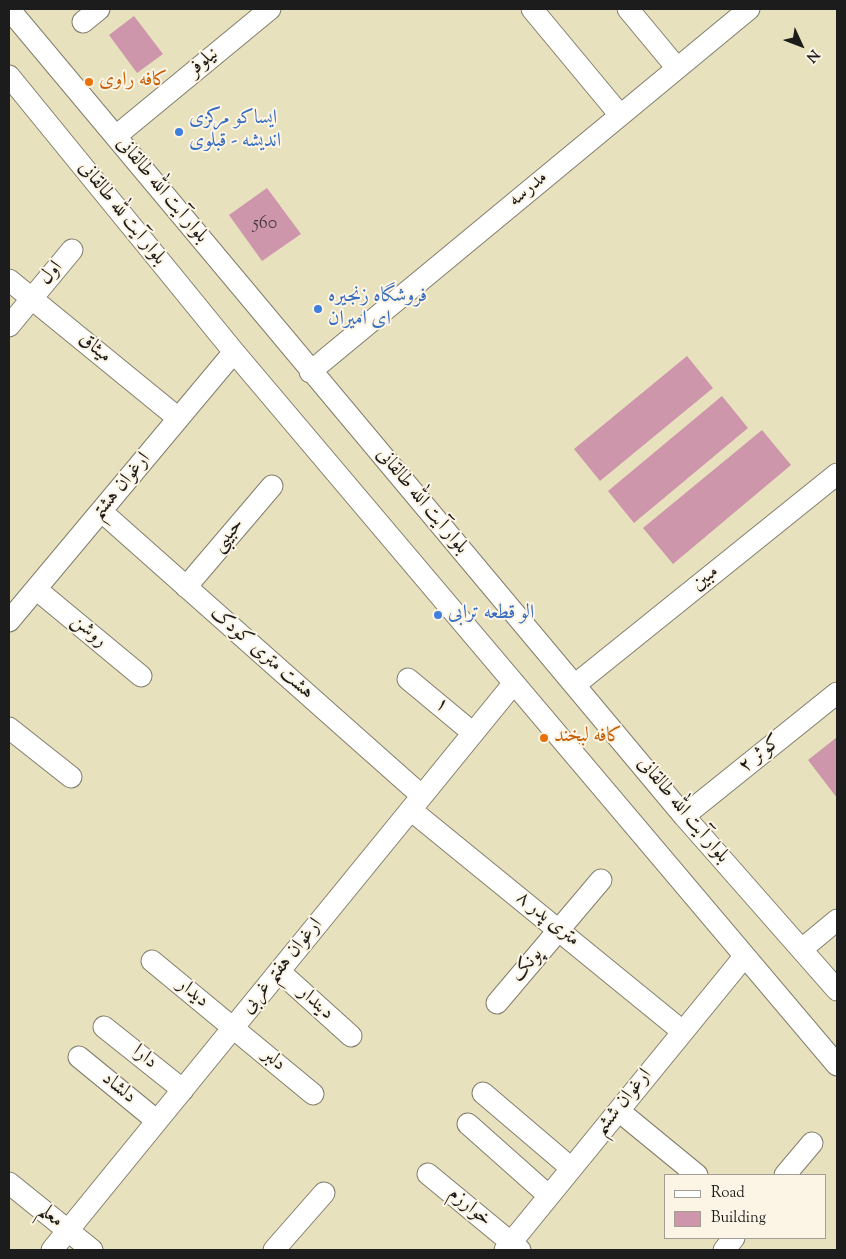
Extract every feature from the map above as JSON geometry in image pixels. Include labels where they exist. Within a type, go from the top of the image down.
[{"type":"street","name":"بلوار آیت الله طالقانی","points":[[9,9],[310,372],[576,684],[684,816],[837,990]]},
{"type":"street","points":[[83,22],[99,9]]},
{"type":"street","name":"نیلوفر","points":[[116,136],[270,9]]},
{"type":"street","points":[[628,9],[677,68]]},
{"type":"street","name":"مدرسه","points":[[310,372],[749,9]]},
{"type":"street","points":[[534,10],[620,115]]},
{"type":"street","name":"بلوار آیت لله طالقانی","points":[[9,76],[234,352]]},
{"type":"street","name":"اول","points":[[9,326],[72,250]]},
{"type":"street","name":"میثاق","points":[[9,280],[178,418]]},
{"type":"street","points":[[234,352],[837,1065]]},
{"type":"street","name":"ارغوان هشتم","points":[[9,621],[234,352]]},
{"type":"street","name":"مبین","points":[[576,684],[837,474]]},
{"type":"street","name":"حبیبی","points":[[186,587],[272,486]]},
{"type":"street","name":"هشت متری کودک","points":[[102,511],[417,803]]},
{"type":"street","name":"روشن","points":[[36,589],[141,676]]},
{"type":"street","name":"۱","points":[[408,679],[473,733]]},
{"type":"street","name":"ارغوان هفتم غربی","points":[[52,1250],[514,682]]},
{"type":"street","name":"کوثر ۲","points":[[684,816],[837,693]]},
{"type":"street","points":[[9,728],[70,777]]},
{"type":"street","name":"۸ متری پدر","points":[[417,803],[558,930],[682,1031]]},
{"type":"street","name":"پونک","points":[[497,1003],[601,880]]},
{"type":"street","points":[[802,949],[837,920]]},
{"type":"street","name":"ارغوان ششم","points":[[512,1248],[571,1168],[744,957]]},
{"type":"street","name":"دیدار","points":[[152,961],[233,1028]]},
{"type":"street","name":"دیندار","points":[[279,971],[352,1036]]},
{"type":"street","name":"دارا","points":[[104,1027],[183,1090]]},
{"type":"street","name":"دلبر","points":[[233,1028],[313,1094]]},
{"type":"street","name":"دلشاد","points":[[79,1057],[157,1121]]},
{"type":"street","points":[[483,1092],[571,1168]]},
{"type":"street","points":[[619,1111],[696,1174]]},
{"type":"street","points":[[468,1124],[549,1196]]},
{"type":"street","points":[[786,1174],[812,1143]]},
{"type":"street","name":"خوارزم","points":[[428,1174],[512,1248]]},
{"type":"street","name":"معلم","points":[[9,1183],[92,1250]]},
{"type":"street","points":[[274,1250],[324,1193]]},
{"type":"street","points":[[724,1250],[733,1239]]},
{"type":"building","points":[[134,16],[163,54],[137,73],[109,35]]},
{"type":"building","points":[[267,188],[301,234],[262,261],[229,215]]},
{"type":"building","points":[[687,356],[713,388],[600,481],[574,449]]},
{"type":"building","points":[[722,396],[748,428],[634,523],[608,491]]},
{"type":"building","points":[[762,430],[791,465],[673,564],[643,528]]},
{"type":"building","points":[[837,737],[837,798],[808,760]]},
{"type":"place","name":"کافه راوی","points":[[89,82]]},
{"type":"place","name":"ایساکو مرکزی اندیشه - قبلوی","points":[[179,132]]},
{"type":"place","name":"فروشگاه زنجیره ای امیران","points":[[318,309]]},
{"type":"place","name":"الو قطعه ترابی","points":[[438,615]]},
{"type":"place","name":"کافه لبخند","points":[[544,738]]}]
